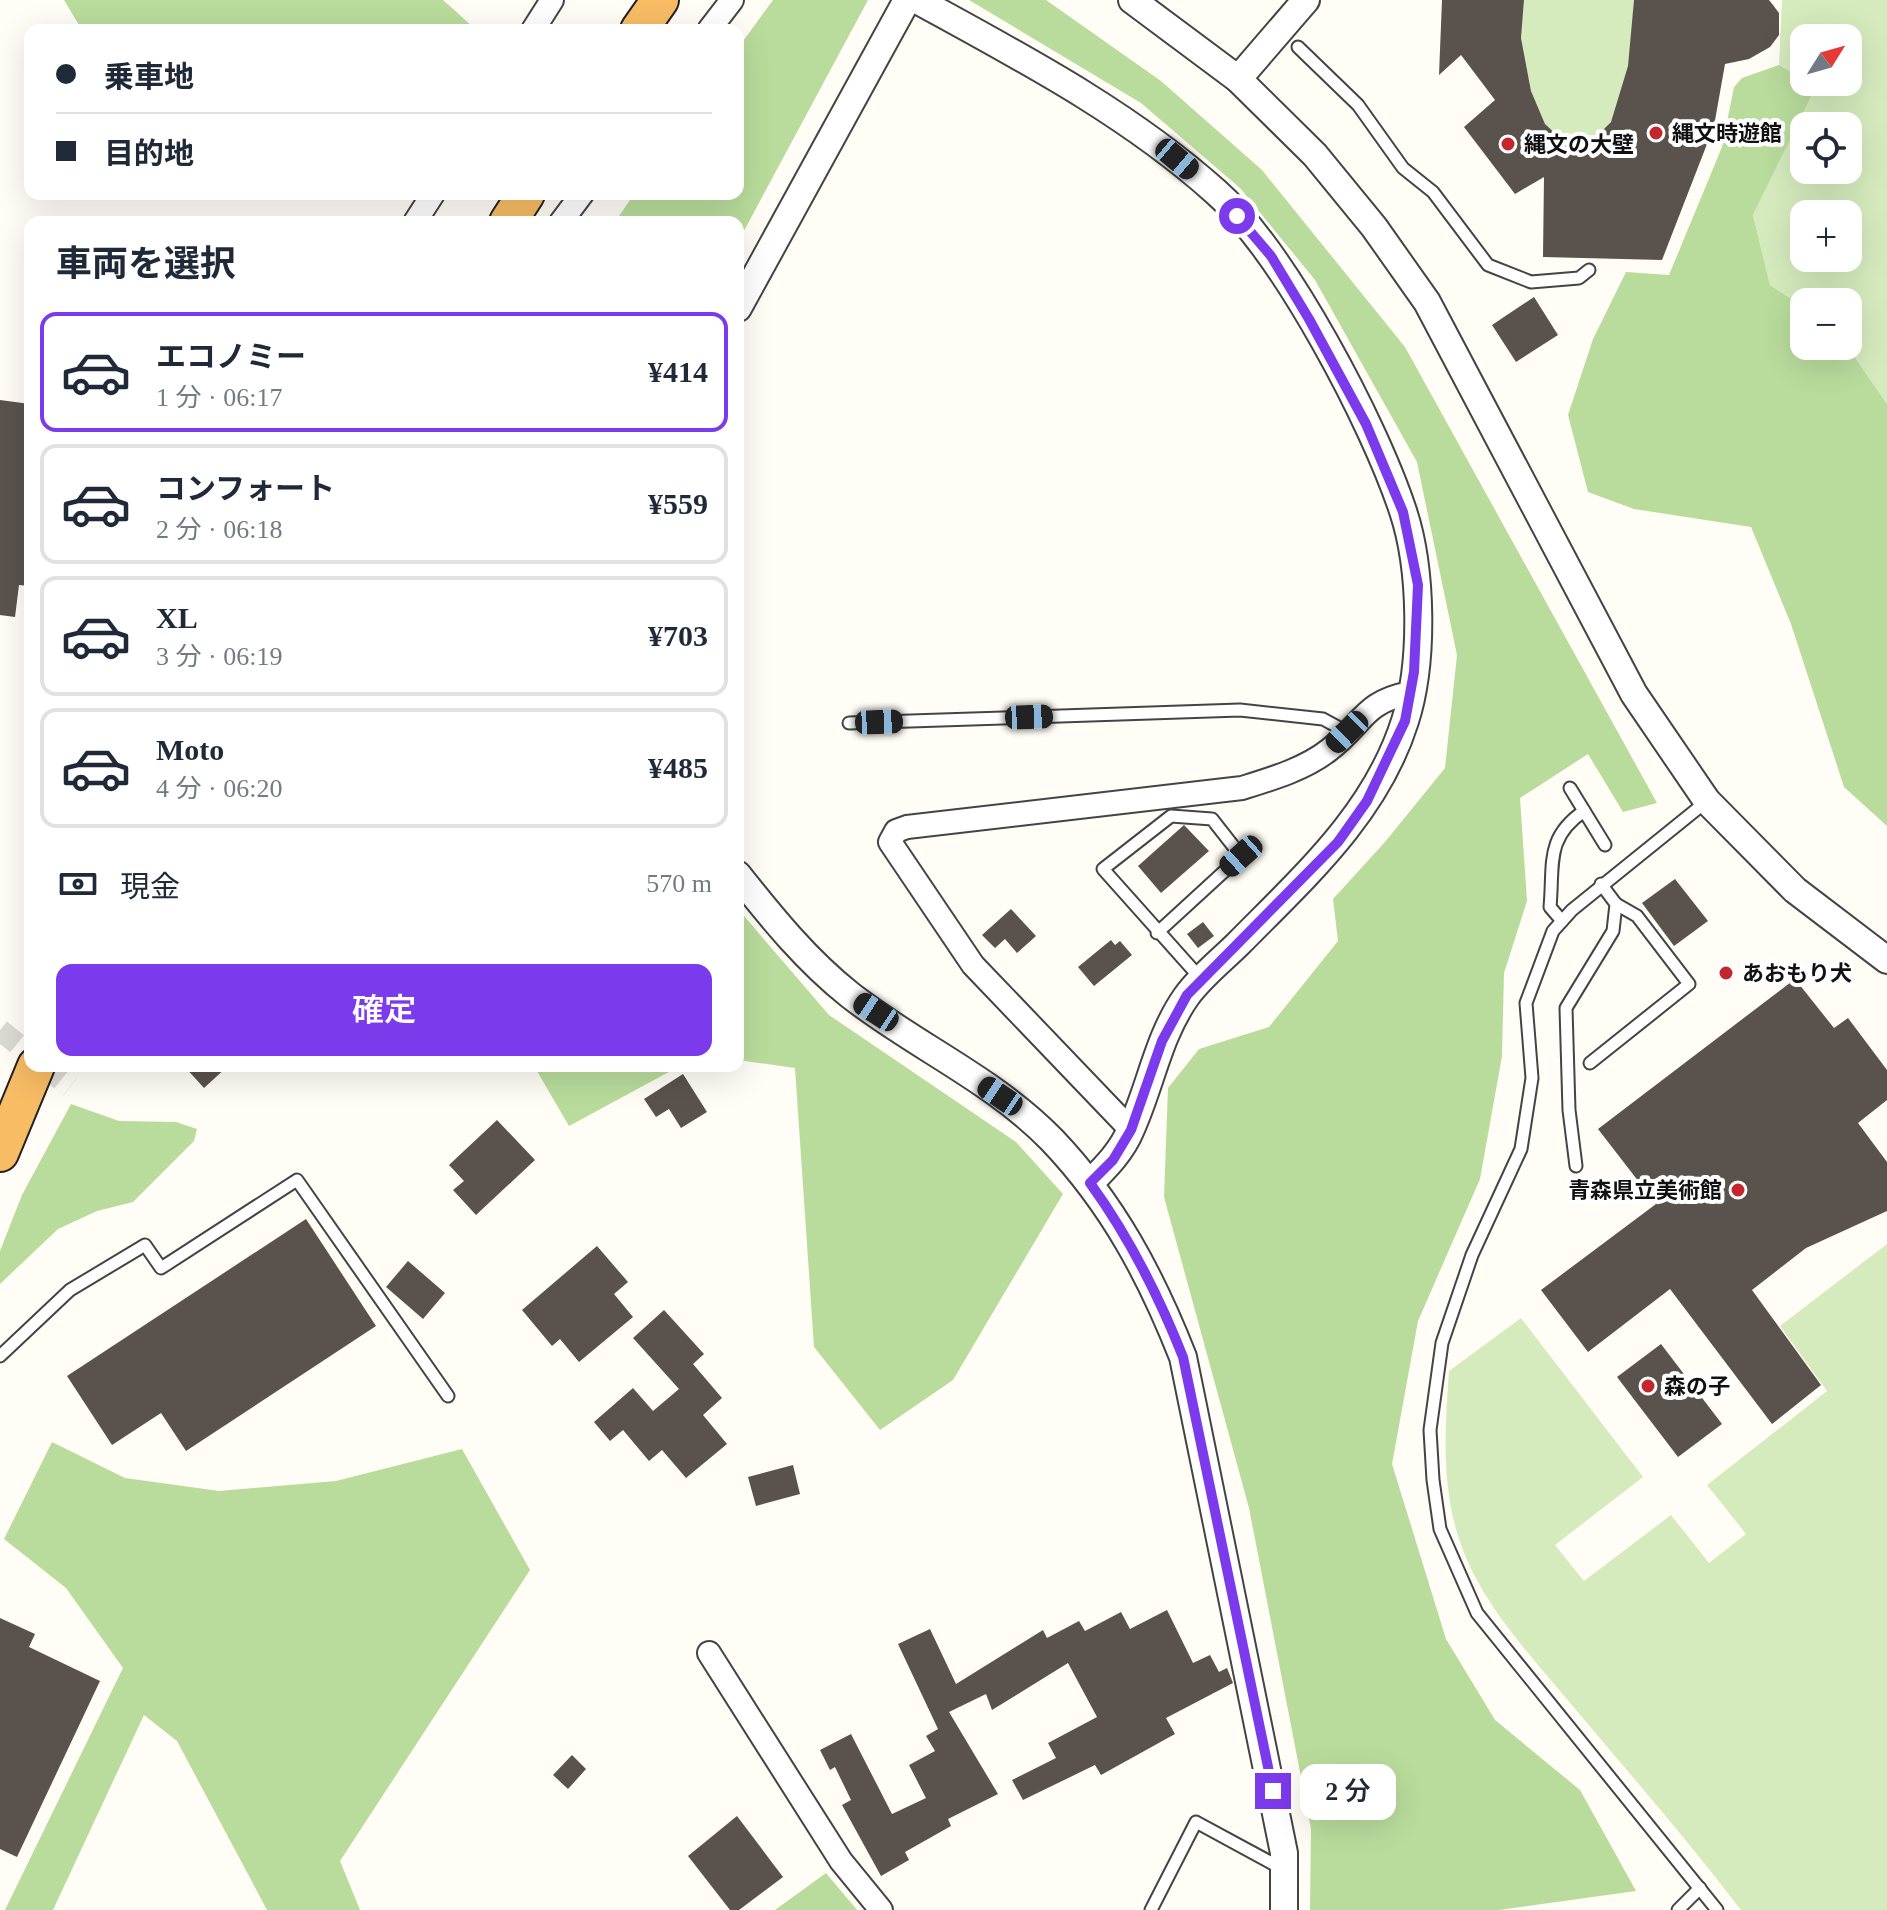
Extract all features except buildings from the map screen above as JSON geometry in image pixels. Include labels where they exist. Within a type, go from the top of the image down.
[{"type":"highway","points":[[643,24],[660,0]]},
{"type":"highway","points":[[0,1153],[33,1072]]},
{"type":"street","points":[[537,24],[552,0]]},
{"type":"street","points":[[714,24],[732,0]]},
{"type":"street","points":[[744,297],[907,0]]},
{"type":"street","points":[[917,0],[1156,140],[1221,196],[1271,256],[1366,424],[1403,512],[1418,585],[1405,721],[1367,801],[1338,842],[1187,995],[1162,1041],[1131,1130],[1113,1160],[1090,1183]]},
{"type":"street","points":[[1132,0],[1238,79],[1315,155],[1374,227],[1427,302],[1634,694],[1707,801],[1795,890],[1887,960]]},
{"type":"street","points":[[1238,79],[1306,0]]},
{"type":"street","points":[[1131,1130],[973,965],[890,842],[896,831],[907,827],[1242,788],[1278,777],[1328,751],[1382,699],[1410,693]]},
{"type":"street","points":[[744,883],[773,920],[851,996],[1000,1096],[1050,1138],[1090,1183],[1127,1235],[1157,1292],[1183,1357],[1255,1700],[1285,1871],[1284,1910]]},
{"type":"street","points":[[15,1115],[27,1072]]},
{"type":"street","points":[[709,1653],[841,1861],[881,1910]]},
{"type":"lane","points":[[1298,47],[1358,105],[1403,168],[1433,192],[1488,265],[1531,282],[1579,278],[1589,270]]},
{"type":"lane","points":[[849,723],[1240,710],[1323,719],[1347,732]]},
{"type":"lane","points":[[1570,788],[1605,845]]},
{"type":"lane","points":[[1707,801],[1601,884],[1562,921],[1541,956],[1526,1003],[1532,1078],[1521,1149],[1454,1299],[1442,1343],[1430,1430],[1440,1529],[1477,1613],[1717,1910]]},
{"type":"lane","points":[[1562,921],[1550,907],[1556,841],[1564,825],[1584,811]]},
{"type":"lane","points":[[1157,933],[1241,856],[1212,819],[1171,816],[1103,869],[1157,933],[1202,980]]},
{"type":"lane","points":[[1590,1063],[1689,984],[1637,916],[1616,904],[1601,884]]},
{"type":"lane","points":[[1576,1166],[1569,1110],[1566,1008],[1613,931],[1616,904]]},
{"type":"lane","points":[[0,1356],[70,1290],[145,1245],[161,1268],[297,1180],[448,1396]]},
{"type":"lane","points":[[1151,1910],[1196,1822],[1285,1871]]},
{"type":"lane","points":[[1678,1910],[1700,1888]]},
{"type":"green space","points":[[64,0],[443,0],[470,24],[78,24]]},
{"type":"green space","points":[[773,0],[868,0],[744,231],[744,216],[619,216],[630,200],[744,200],[744,40]]},
{"type":"green space","points":[[969,0],[1046,0],[1161,81],[1262,170],[1405,347],[1657,803],[1623,812],[1588,754],[1520,798],[1527,901],[1504,973],[1502,1056],[1480,1179],[1418,1321],[1392,1464],[1446,1639],[1495,1720],[1580,1790],[1636,1891],[1499,1910],[1310,1910],[1311,1829],[1249,1508],[1164,1197],[1168,1088],[1199,1049],[1269,1027],[1338,941],[1333,899],[1385,842],[1445,768],[1457,655],[1417,462],[1315,280],[1240,188],[1141,103]]},
{"type":"green space","points":[[1524,0],[1634,0],[1629,65],[1617,109],[1606,128],[1592,141],[1572,149],[1545,124],[1531,91],[1521,38]]},
{"type":"green space","points":[[1782,0],[1887,0],[1887,404],[1857,360],[1862,360],[1862,288],[1790,288],[1790,298],[1770,285],[1753,215],[1790,138],[1790,184],[1862,184],[1862,112],[1803,112],[1810,96],[1862,96],[1862,24],[1790,24],[1790,71],[1779,65]]},
{"type":"green space","points":[[1779,65],[1790,71],[1790,96],[1811,96],[1803,112],[1790,112],[1790,139],[1753,215],[1770,285],[1790,298],[1790,360],[1857,360],[1887,404],[1887,826],[1844,787],[1791,624],[1751,527],[1634,509],[1588,492],[1568,415],[1593,339],[1626,272],[1669,275],[1722,147],[1734,87],[1742,78]]},
{"type":"green space","points":[[744,916],[829,1015],[1016,1142],[1063,1194],[953,1380],[880,1430],[814,1347],[795,1068],[744,1061]]},
{"type":"green space","points":[[538,1072],[669,1072],[569,1126]]},
{"type":"green space","points":[[71,1104],[119,1121],[176,1122],[197,1129],[194,1141],[133,1202],[97,1211],[58,1229],[0,1284],[0,1251],[22,1195]]},
{"type":"green space","points":[[1887,1244],[1887,1910],[1741,1910],[1523,1646],[1479,1585],[1459,1539],[1449,1498],[1446,1435],[1449,1371],[1521,1318],[1643,1477],[1555,1545],[1584,1581],[1671,1515],[1709,1563],[1746,1534],[1707,1485],[1827,1391],[1780,1326]]},
{"type":"green space","points":[[52,1442],[125,1478],[219,1491],[336,1481],[462,1449],[530,1570],[340,1861],[360,1910],[267,1910],[177,1741],[144,1715],[53,1910],[5,1910],[123,1668],[66,1588],[4,1539]]},
{"type":"green space","points":[[826,1873],[857,1910],[775,1910]]},
{"type":"tunnel","points":[[0,1030],[24,1049]]},
{"type":"tunnel","points":[[51,1072],[70,1087]]},
{"type":"place","name":"縄文時遊館","points":[[1656,133]]},
{"type":"place","name":"縄文の大壁","points":[[1508,144]]},
{"type":"place","name":"あおもり犬","points":[[1726,973]]},
{"type":"place","name":"青森県立美術館","points":[[1738,1190]]},
{"type":"place","name":"森の子","points":[[1648,1386]]},
{"type":"route","points":[[1237,216],[1271,256],[1366,424],[1403,512],[1418,585],[1414,672],[1405,721],[1367,801],[1338,842],[1187,995],[1162,1041],[1131,1130],[1113,1160],[1090,1183],[1127,1235],[1157,1292],[1183,1357],[1273,1791]]}]
